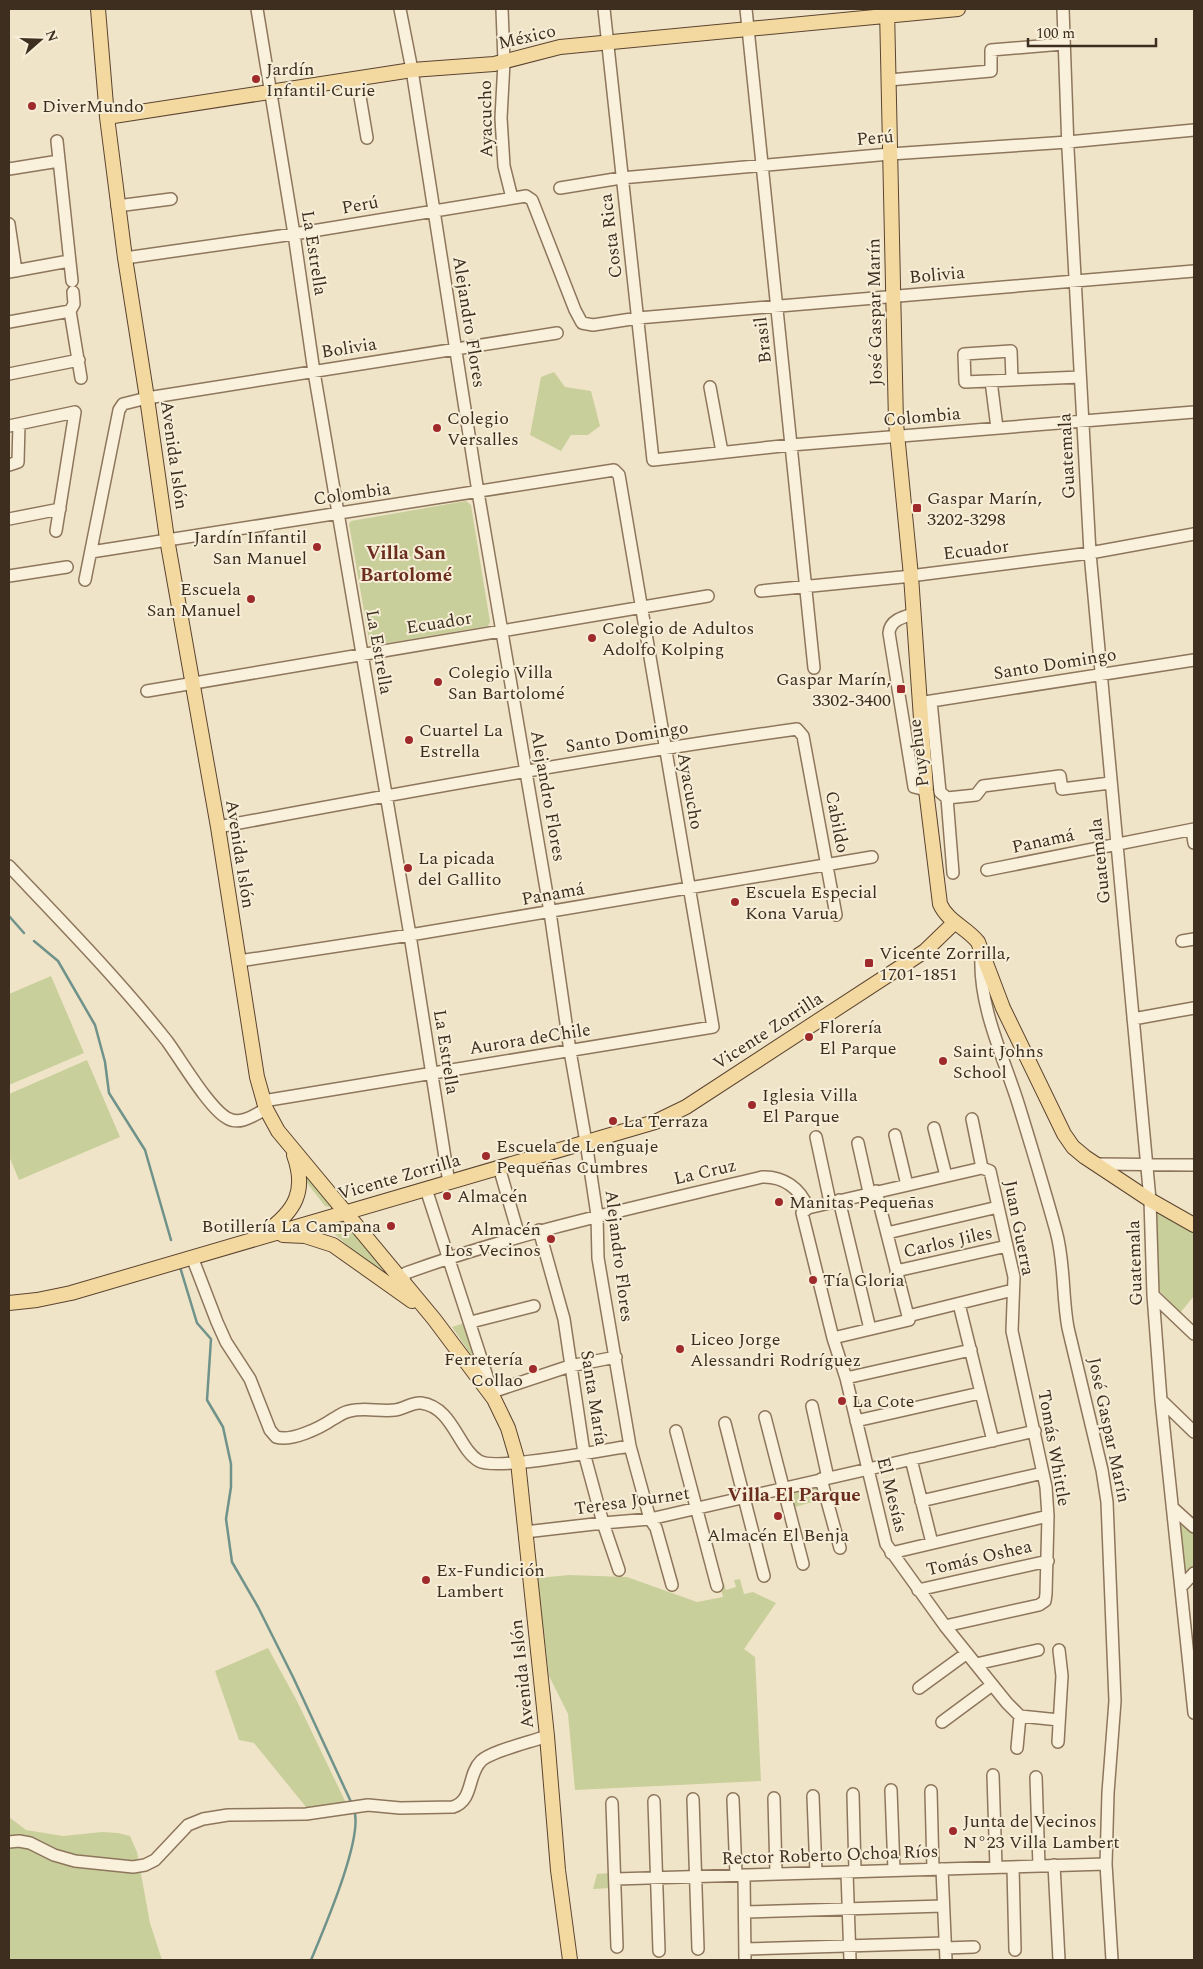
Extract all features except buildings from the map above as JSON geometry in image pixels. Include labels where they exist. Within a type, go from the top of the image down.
[{"type":"main road","name":"Avenida Islón","points":[[98,9],[117,206],[167,540],[218,827],[257,1077],[265,1107],[278,1131],[291,1149],[351,1210]]},
{"type":"main road","name":"México","points":[[107,117],[412,70],[494,64],[560,47],[748,30],[887,12],[958,9]]},
{"type":"main road","name":"José Gaspar Marín","points":[[887,12],[897,436],[914,614],[926,701],[926,790],[940,904],[946,916],[967,930],[982,949],[1007,1016],[1064,1134],[1079,1152],[1150,1200],[1194,1225]]},
{"type":"main road","name":"Vicente Zorrilla","points":[[9,1303],[37,1300],[72,1292],[640,1127],[686,1107],[925,951],[954,923]]},
{"type":"main road","name":"Avenida Islón","points":[[265,1107],[404,1277],[493,1395],[508,1428],[518,1462],[547,1736],[558,1870],[570,1960]]},
{"type":"main road","points":[[261,1238],[287,1214],[298,1195],[300,1176],[291,1149]]},
{"type":"main road","points":[[261,1238],[297,1235],[313,1238],[333,1246],[405,1295],[434,1319]]},
{"type":"street","name":"La Estrella","points":[[257,9],[294,234],[314,372],[410,935],[449,1182]]},
{"type":"street","name":"Alejandro Flores","points":[[400,9],[412,70],[501,631],[550,912],[570,1051],[598,1215],[598,1258],[630,1446],[650,1519],[656,1528],[672,1585]]},
{"type":"street","name":"Ayacucho","points":[[502,9],[504,62],[501,118],[504,166],[512,198]]},
{"type":"street","name":"Costa Rica","points":[[604,9],[653,460]]},
{"type":"street","name":"Brasil","points":[[746,9],[814,668]]},
{"type":"street","name":"Guatemala","points":[[1063,9],[1063,44],[1090,554],[1150,1200],[1153,1295],[1161,1400],[1194,1713]]},
{"type":"street","points":[[889,80],[992,71],[991,50],[1063,44]]},
{"type":"street","points":[[357,79],[367,138]]},
{"type":"street","name":"Perú","points":[[560,188],[621,178],[1194,130]]},
{"type":"street","points":[[57,141],[74,304],[70,311],[81,378]]},
{"type":"street","points":[[9,169],[59,161]]},
{"type":"street","name":"Bolivia","points":[[512,198],[526,196],[532,200],[574,310],[582,323],[593,325],[638,318],[1194,271]]},
{"type":"street","name":"Perú","points":[[125,258],[294,234],[512,198]]},
{"type":"street","points":[[117,206],[171,199]]},
{"type":"street","points":[[9,224],[13,272],[69,261]]},
{"type":"street","points":[[9,322],[70,311]]},
{"type":"street","name":"Bolivia","points":[[85,580],[119,410],[123,404],[147,398],[557,333]]},
{"type":"street","points":[[1012,380],[1011,351],[964,354],[965,382],[991,381],[1080,377]]},
{"type":"street","points":[[9,374],[79,360]]},
{"type":"street","points":[[991,381],[997,428]]},
{"type":"street","points":[[710,387],[722,452]]},
{"type":"street","points":[[9,465],[18,462],[14,425],[75,412],[56,531]]},
{"type":"street","name":"Colombia","points":[[653,460],[791,445],[1194,412]]},
{"type":"street","name":"Ayacucho","points":[[617,471],[713,1027]]},
{"type":"street","name":"Colombia","points":[[91,552],[617,471]]},
{"type":"street","points":[[9,519],[60,509]]},
{"type":"street","name":"Ecuador","points":[[761,591],[911,576],[1090,554],[1194,534]]},
{"type":"street","points":[[9,576],[67,566]]},
{"type":"street","name":"Ecuador","points":[[147,690],[708,596]]},
{"type":"street","points":[[914,614],[895,621],[889,627],[889,632],[914,788],[926,790]]},
{"type":"street","name":"Santo Domingo","points":[[926,701],[1194,660]]},
{"type":"street","name":"Puyehue","points":[[926,701],[940,792],[946,798],[953,872]]},
{"type":"street","name":"Santo Domingo","points":[[218,827],[526,771],[665,748],[797,729],[803,736]]},
{"type":"street","name":"Cabildo","points":[[803,736],[836,915]]},
{"type":"street","name":"Puyehue","points":[[946,798],[976,795],[983,786],[1060,776],[1062,789],[1110,783]]},
{"type":"street","points":[[1193,829],[1194,843]]},
{"type":"street","name":"Panamá","points":[[987,870],[1193,829]]},
{"type":"street","name":"Panamá","points":[[239,961],[550,912],[872,857]]},
{"type":"street","name":"Aurora deChile","points":[[9,866],[122,986],[167,1041],[217,1111],[229,1120],[242,1121],[265,1107],[431,1073],[713,1027]]},
{"type":"street","points":[[1182,941],[1194,939]]},
{"type":"street","name":"José Gaspar Marín","points":[[982,949],[981,975],[985,1003],[1018,1104],[1059,1243],[1063,1268],[1066,1317],[1105,1485],[1115,1701],[1106,1864],[1112,1960]]},
{"type":"street","points":[[1133,1020],[1194,1008]]},
{"type":"street","name":"Juan Guerra","points":[[972,1119],[982,1168],[990,1171],[1014,1276],[1013,1290]]},
{"type":"street","points":[[934,1128],[946,1176]]},
{"type":"street","points":[[895,1135],[907,1185]]},
{"type":"street","points":[[816,1137],[870,1329]]},
{"type":"street","points":[[858,1143],[887,1234],[908,1318]]},
{"type":"street","points":[[1097,1164],[1194,1165]]},
{"type":"street","points":[[499,1167],[519,1236]]},
{"type":"street","points":[[808,1208],[982,1168]]},
{"type":"street","name":"La Cruz","points":[[404,1277],[449,1257],[539,1230],[762,1177],[772,1177],[790,1185],[803,1195],[808,1208]]},
{"type":"street","points":[[426,1189],[471,1322],[493,1395],[570,1366],[616,1357]]},
{"type":"street","points":[[887,1234],[998,1207]]},
{"type":"street","name":"El Mesías","points":[[808,1208],[802,1213],[833,1338],[846,1378],[886,1544],[945,1626],[992,1685],[1020,1716]]},
{"type":"street","name":"Santa María","points":[[539,1230],[564,1318],[584,1453],[603,1523],[619,1570]]},
{"type":"street","name":"Carlos Jiles","points":[[896,1271],[1007,1246]]},
{"type":"street","points":[[192,1257],[223,1335],[250,1379],[270,1430],[276,1437],[286,1438],[305,1433],[348,1411],[392,1410],[420,1403],[431,1407],[445,1418],[471,1453],[480,1461],[493,1465],[630,1446]]},
{"type":"street","points":[[833,1338],[1013,1290]]},
{"type":"street","name":"Tomás Whittle","points":[[945,1626],[1039,1605],[1045,1601],[1048,1560],[1048,1516],[1035,1431],[1012,1331],[1013,1290]]},
{"type":"street","points":[[1153,1295],[1194,1334]]},
{"type":"street","points":[[960,1304],[992,1441]]},
{"type":"street","points":[[471,1322],[534,1306]]},
{"type":"street","points":[[846,1378],[971,1350]]},
{"type":"street","points":[[856,1422],[980,1393]]},
{"type":"street","points":[[1161,1400],[1194,1432]]},
{"type":"street","points":[[812,1406],[840,1548]]},
{"type":"street","points":[[765,1417],[782,1489],[803,1564]]},
{"type":"street","points":[[725,1423],[764,1576]]},
{"type":"street","points":[[676,1431],[717,1586]]},
{"type":"street","name":"Teresa Journet","points":[[526,1532],[650,1519],[696,1510],[1035,1431]]},
{"type":"street","points":[[911,1459],[932,1543]]},
{"type":"street","points":[[921,1501],[1043,1474]]},
{"type":"street","points":[[1173,1508],[1194,1527]]},
{"type":"street","points":[[891,1553],[1048,1516]]},
{"type":"street","name":"Tomás Oshea","points":[[918,1590],[1048,1560]]},
{"type":"street","points":[[1194,1573],[1182,1593],[1194,1611]]},
{"type":"street","points":[[976,1664],[1038,1650]]},
{"type":"street","points":[[1058,1742],[1062,1676],[1059,1650]]},
{"type":"street","points":[[918,1688],[967,1653]]},
{"type":"street","points":[[942,1722],[992,1685]]},
{"type":"street","points":[[1017,1748],[1020,1716],[1059,1720]]},
{"type":"street","points":[[9,1842],[25,1842],[75,1862],[133,1867],[145,1865],[155,1860],[184,1828],[198,1820],[228,1815],[306,1814],[353,1807],[424,1808],[456,1805],[465,1798],[474,1770],[486,1757],[547,1736]]},
{"type":"street","points":[[993,1775],[996,1867]]},
{"type":"street","points":[[1036,1777],[1039,1866]]},
{"type":"street","points":[[891,1790],[894,1870]]},
{"type":"street","points":[[931,1791],[943,1906],[946,1960]]},
{"type":"street","points":[[850,1960],[848,1909],[853,1794]]},
{"type":"street","points":[[813,1796],[816,1872]]},
{"type":"street","points":[[774,1798],[776,1874]]},
{"type":"street","points":[[693,1799],[698,1949]]},
{"type":"street","points":[[733,1799],[745,1912],[745,1955],[849,1946],[974,1947]]},
{"type":"street","points":[[654,1802],[658,1951]]},
{"type":"street","points":[[612,1803],[617,1947]]},
{"type":"street","name":"Rector Roberto Ochoa Ríos","points":[[615,1879],[1106,1864]]},
{"type":"street","points":[[1054,1865],[1058,1960]]},
{"type":"street","points":[[1013,1866],[1015,1950]]},
{"type":"street","points":[[745,1912],[943,1906]]},
{"type":"green space","points":[[554,372],[565,387],[591,391],[600,426],[588,435],[571,435],[561,451],[530,435],[541,377]]},
{"type":"green space","points":[[466,501],[471,505],[490,622],[488,626],[370,646],[349,524],[351,521]]},
{"type":"green space","points":[[51,976],[84,1053],[9,1085],[9,994]]},
{"type":"green space","points":[[87,1060],[120,1137],[19,1180],[9,1156],[9,1094]]},
{"type":"green space","points":[[302,1172],[337,1209],[325,1206],[307,1183]]},
{"type":"green space","points":[[1153,1206],[1194,1230],[1194,1296],[1180,1313],[1159,1290]]},
{"type":"green space","points":[[343,1222],[373,1253],[384,1275],[371,1267],[328,1228]]},
{"type":"green space","points":[[467,1322],[480,1368],[452,1327]]},
{"type":"green space","points":[[821,1479],[826,1498],[788,1509],[782,1489]]},
{"type":"green space","points":[[1182,1525],[1194,1533],[1194,1566],[1189,1571],[1184,1568],[1180,1528]]},
{"type":"green space","points":[[569,1575],[627,1577],[697,1602],[723,1597],[720,1584],[724,1583],[726,1590],[736,1587],[734,1580],[740,1579],[744,1594],[753,1592],[776,1603],[744,1649],[755,1657],[761,1781],[575,1790],[568,1714],[549,1676],[537,1578]]},
{"type":"green space","points":[[268,1648],[297,1701],[346,1803],[333,1808],[306,1807],[254,1743],[239,1740],[215,1671]]},
{"type":"green space","points":[[9,1817],[26,1830],[63,1836],[102,1832],[130,1836],[137,1852],[150,1923],[162,1960],[9,1960]]},
{"type":"green space","points":[[611,1873],[611,1888],[593,1889],[597,1874]]},
{"type":"waterway","points":[[9,916],[24,933]]},
{"type":"waterway","points":[[34,941],[58,961],[95,1025],[105,1062],[109,1093],[145,1150],[171,1240]]},
{"type":"waterway","points":[[180,1267],[197,1323],[211,1339],[207,1400],[223,1427],[231,1464],[231,1487],[226,1519],[232,1562],[258,1607],[293,1677],[352,1804]]},
{"type":"waterway","points":[[311,1960],[333,1907],[348,1862],[356,1823],[354,1810]]},
{"type":"place","name":"Jardín Infantil Curie","points":[[256,79]]},
{"type":"place","name":"DiverMundo","points":[[32,106]]},
{"type":"place","name":"Colegio Versalles","points":[[437,428]]},
{"type":"place","name":"Gaspar Marín, 3202-3298","points":[[917,508]]},
{"type":"place","name":"Jardín Infantil San Manuel","points":[[317,547]]},
{"type":"place","name":"Escuela San Manuel","points":[[251,599]]},
{"type":"place","name":"Colegio de Adultos Adolfo Kolping","points":[[592,638]]},
{"type":"place","name":"Colegio Villa San Bartolomé","points":[[438,682]]},
{"type":"place","name":"Gaspar Marín, 3302-3400","points":[[901,689]]},
{"type":"place","name":"Cuartel La Estrella","points":[[409,740]]},
{"type":"place","name":"La picada del Gallito","points":[[408,868]]},
{"type":"place","name":"Escuela Especial Kona Varua","points":[[735,902]]},
{"type":"place","name":"Vicente Zorrilla, 1701-1851","points":[[869,963]]},
{"type":"place","name":"Florería El Parque","points":[[809,1037]]},
{"type":"place","name":"Saint Johns School","points":[[943,1061]]},
{"type":"place","name":"Iglesia Villa El Parque","points":[[752,1105]]},
{"type":"place","name":"La Terraza","points":[[613,1121]]},
{"type":"place","name":"Escuela de Lenguaje Pequeñas Cumbres","points":[[486,1156]]},
{"type":"place","name":"Almacén","points":[[447,1196]]},
{"type":"place","name":"Manitas Pequeñas","points":[[779,1202]]},
{"type":"place","name":"Botillería La Campana","points":[[391,1226]]},
{"type":"place","name":"Almacén Los Vecinos","points":[[551,1239]]},
{"type":"place","name":"Tía Gloria","points":[[813,1280]]},
{"type":"place","name":"Liceo Jorge Alessandri Rodríguez","points":[[680,1349]]},
{"type":"place","name":"Ferretería Collao","points":[[533,1369]]},
{"type":"place","name":"La Cote","points":[[842,1401]]},
{"type":"place","name":"Almacén El Benja","points":[[778,1516]]},
{"type":"place","name":"Ex-Fundición Lambert","points":[[426,1580]]},
{"type":"place","name":"Junta de Vecinos N°23 Villa Lambert","points":[[953,1831]]},
{"type":"district","name":"Villa San Bartolomé","points":[[406,564]]},
{"type":"district","name":"Villa El Parque","points":[[794,1495]]}]
